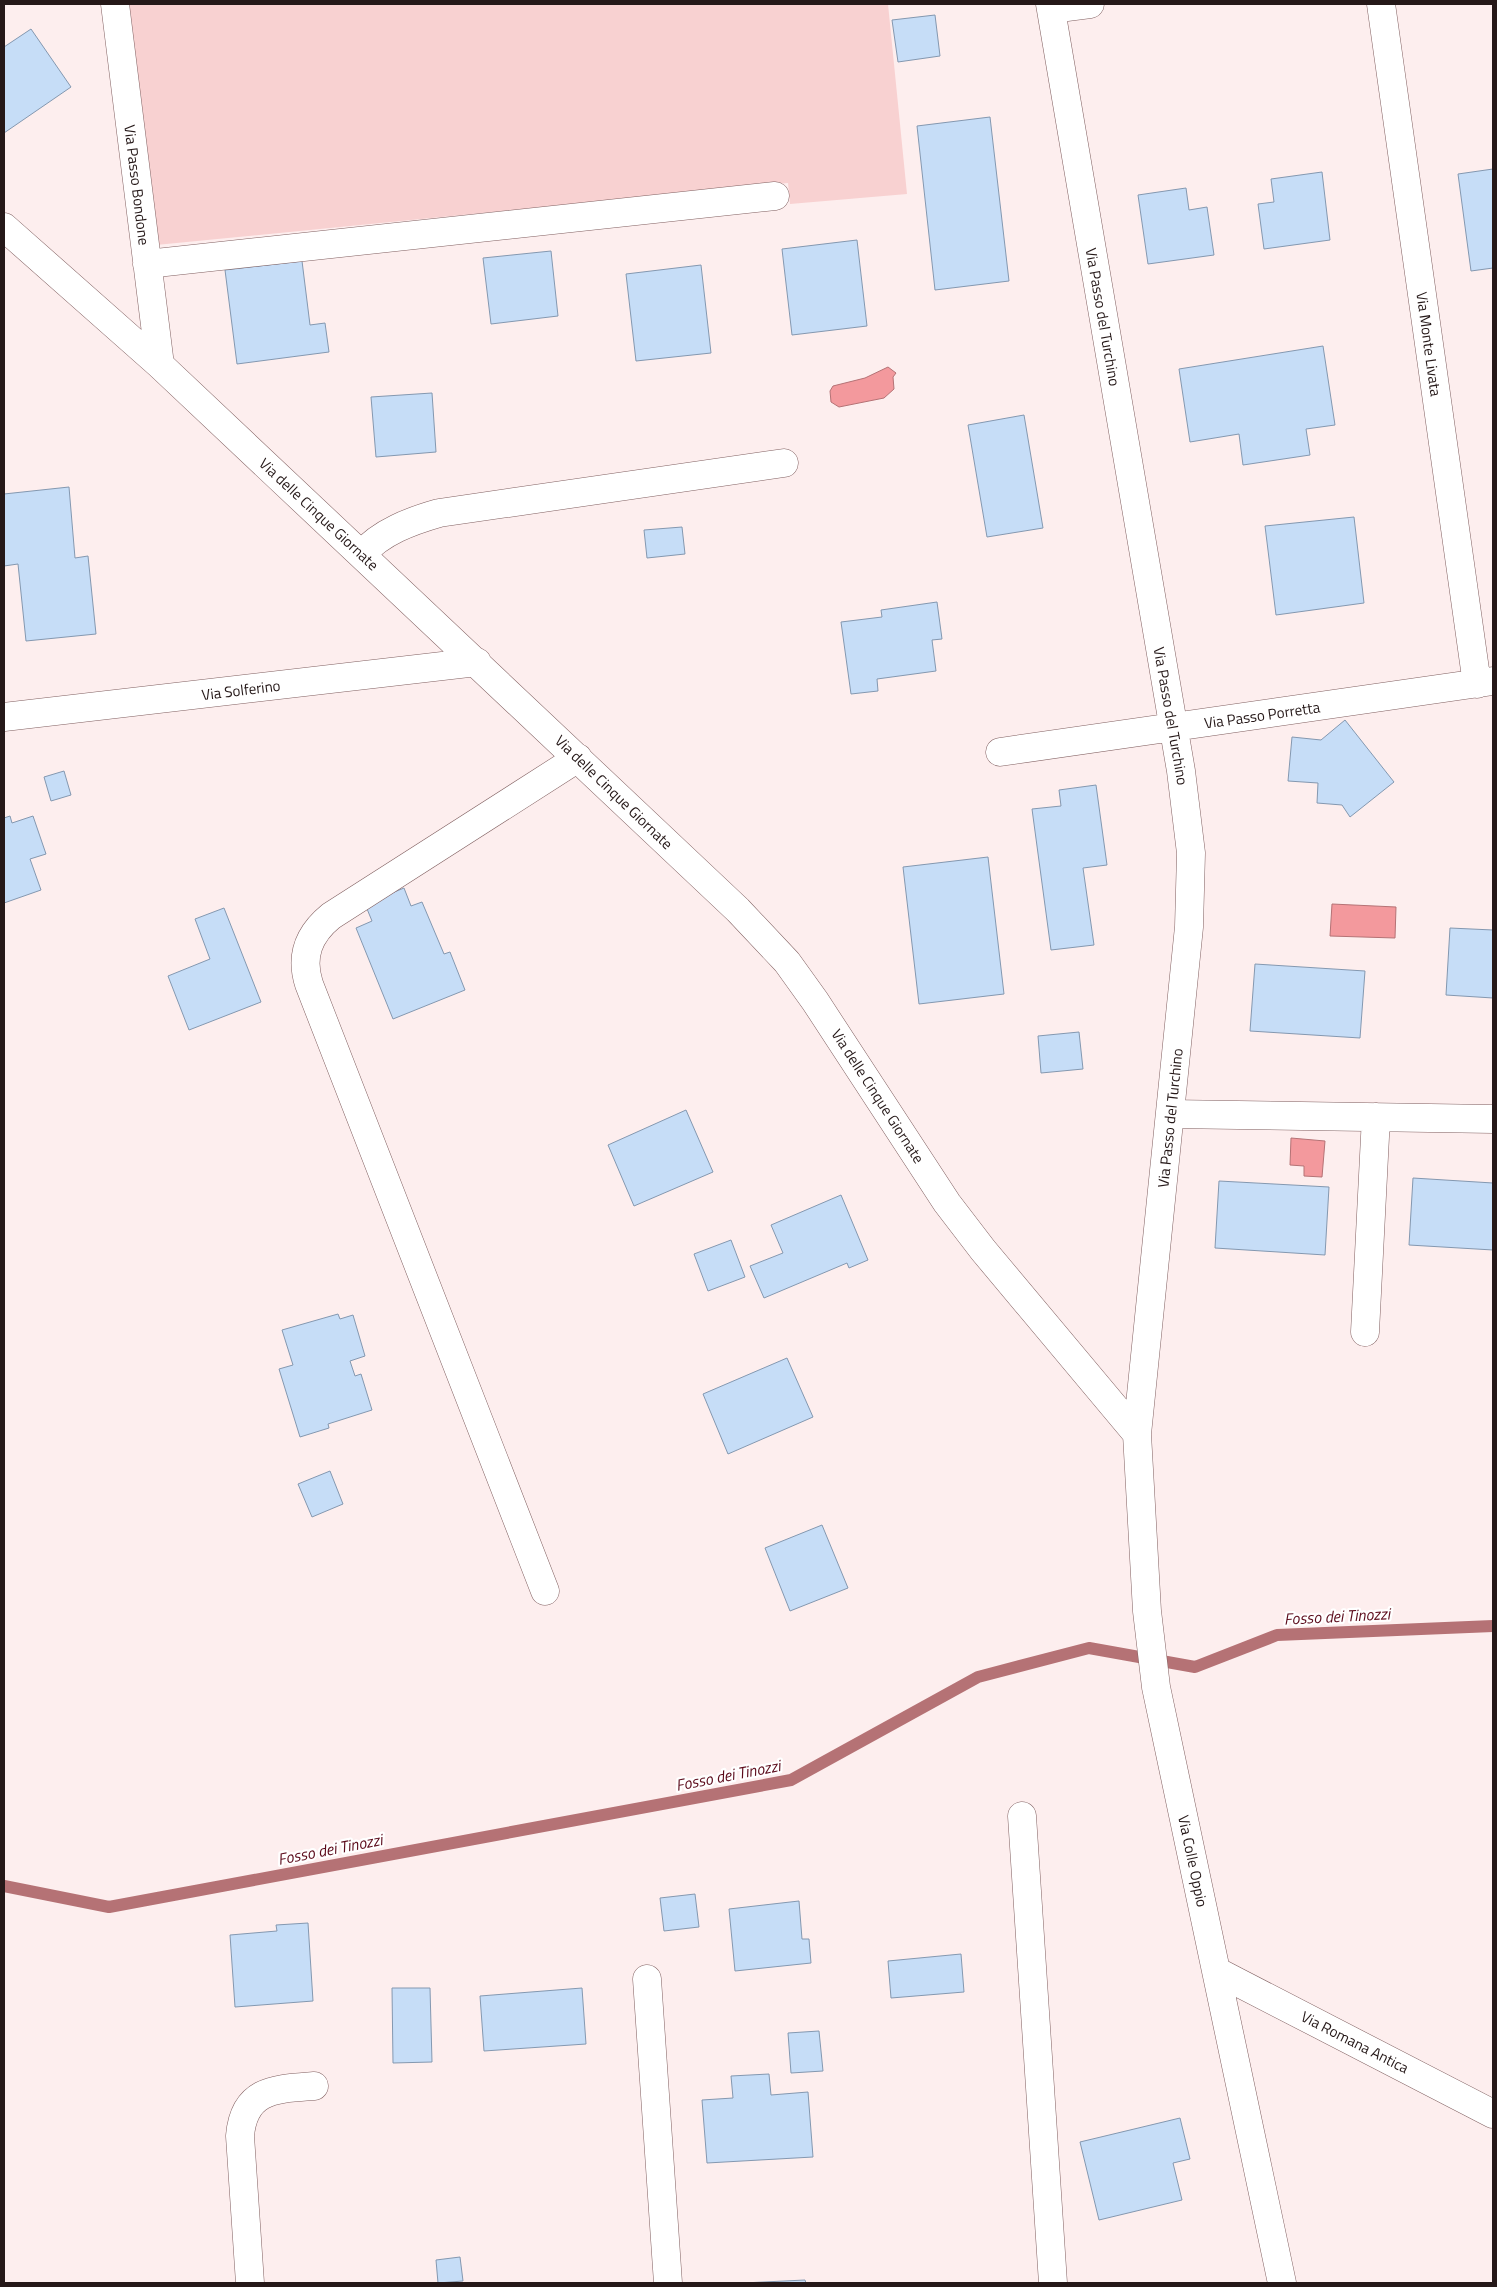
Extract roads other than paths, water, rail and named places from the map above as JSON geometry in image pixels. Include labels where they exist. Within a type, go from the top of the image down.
[{"type":"street","name":"Via Passo Bondone","points":[[115,4],[160,366]]},
{"type":"street","points":[[1050,7],[1090,4]]},
{"type":"street","name":"Via Monte Livata","points":[[1380,4],[1485,683]]},
{"type":"street","name":"Via Passo del Turchino","points":[[1050,7],[1188,814],[1191,891],[1189,927],[1137,1434]]},
{"type":"street","points":[[147,264],[775,196]]},
{"type":"street","name":"Via delle Cinque Giornate","points":[[7,233],[160,366],[477,662],[738,910],[786,962],[830,1021],[958,1218],[996,1268],[1137,1434]]},
{"type":"street","points":[[362,554],[377,540],[396,529],[439,513],[784,463]]},
{"type":"street","name":"Via Solferino","points":[[4,717],[477,662]]},
{"type":"street","name":"Via Passo Porretta","points":[[1000,752],[1485,683]]},
{"type":"street","points":[[546,1591],[308,984],[305,961],[310,940],[322,923],[331,916],[578,758]]},
{"type":"street","points":[[1170,1114],[1493,1119]]},
{"type":"street","points":[[1365,1332],[1376,1117]]},
{"type":"street","name":"Via Colle Oppio","points":[[1137,1434],[1147,1611],[1156,1687],[1282,2283]]},
{"type":"street","points":[[1022,1816],[1053,2283]]},
{"type":"street","name":"Via Romana Antica","points":[[1216,1971],[1493,2114]]},
{"type":"street","points":[[647,1979],[668,2283]]},
{"type":"street","points":[[250,2283],[240,2136],[243,2119],[255,2100],[265,2092],[314,2086]]},
{"type":"waterway","name":"Fosso dei Tinozzi","points":[[4,1886],[109,1907],[791,1780],[978,1677],[1089,1648],[1195,1667],[1277,1635],[1493,1626]]}]
